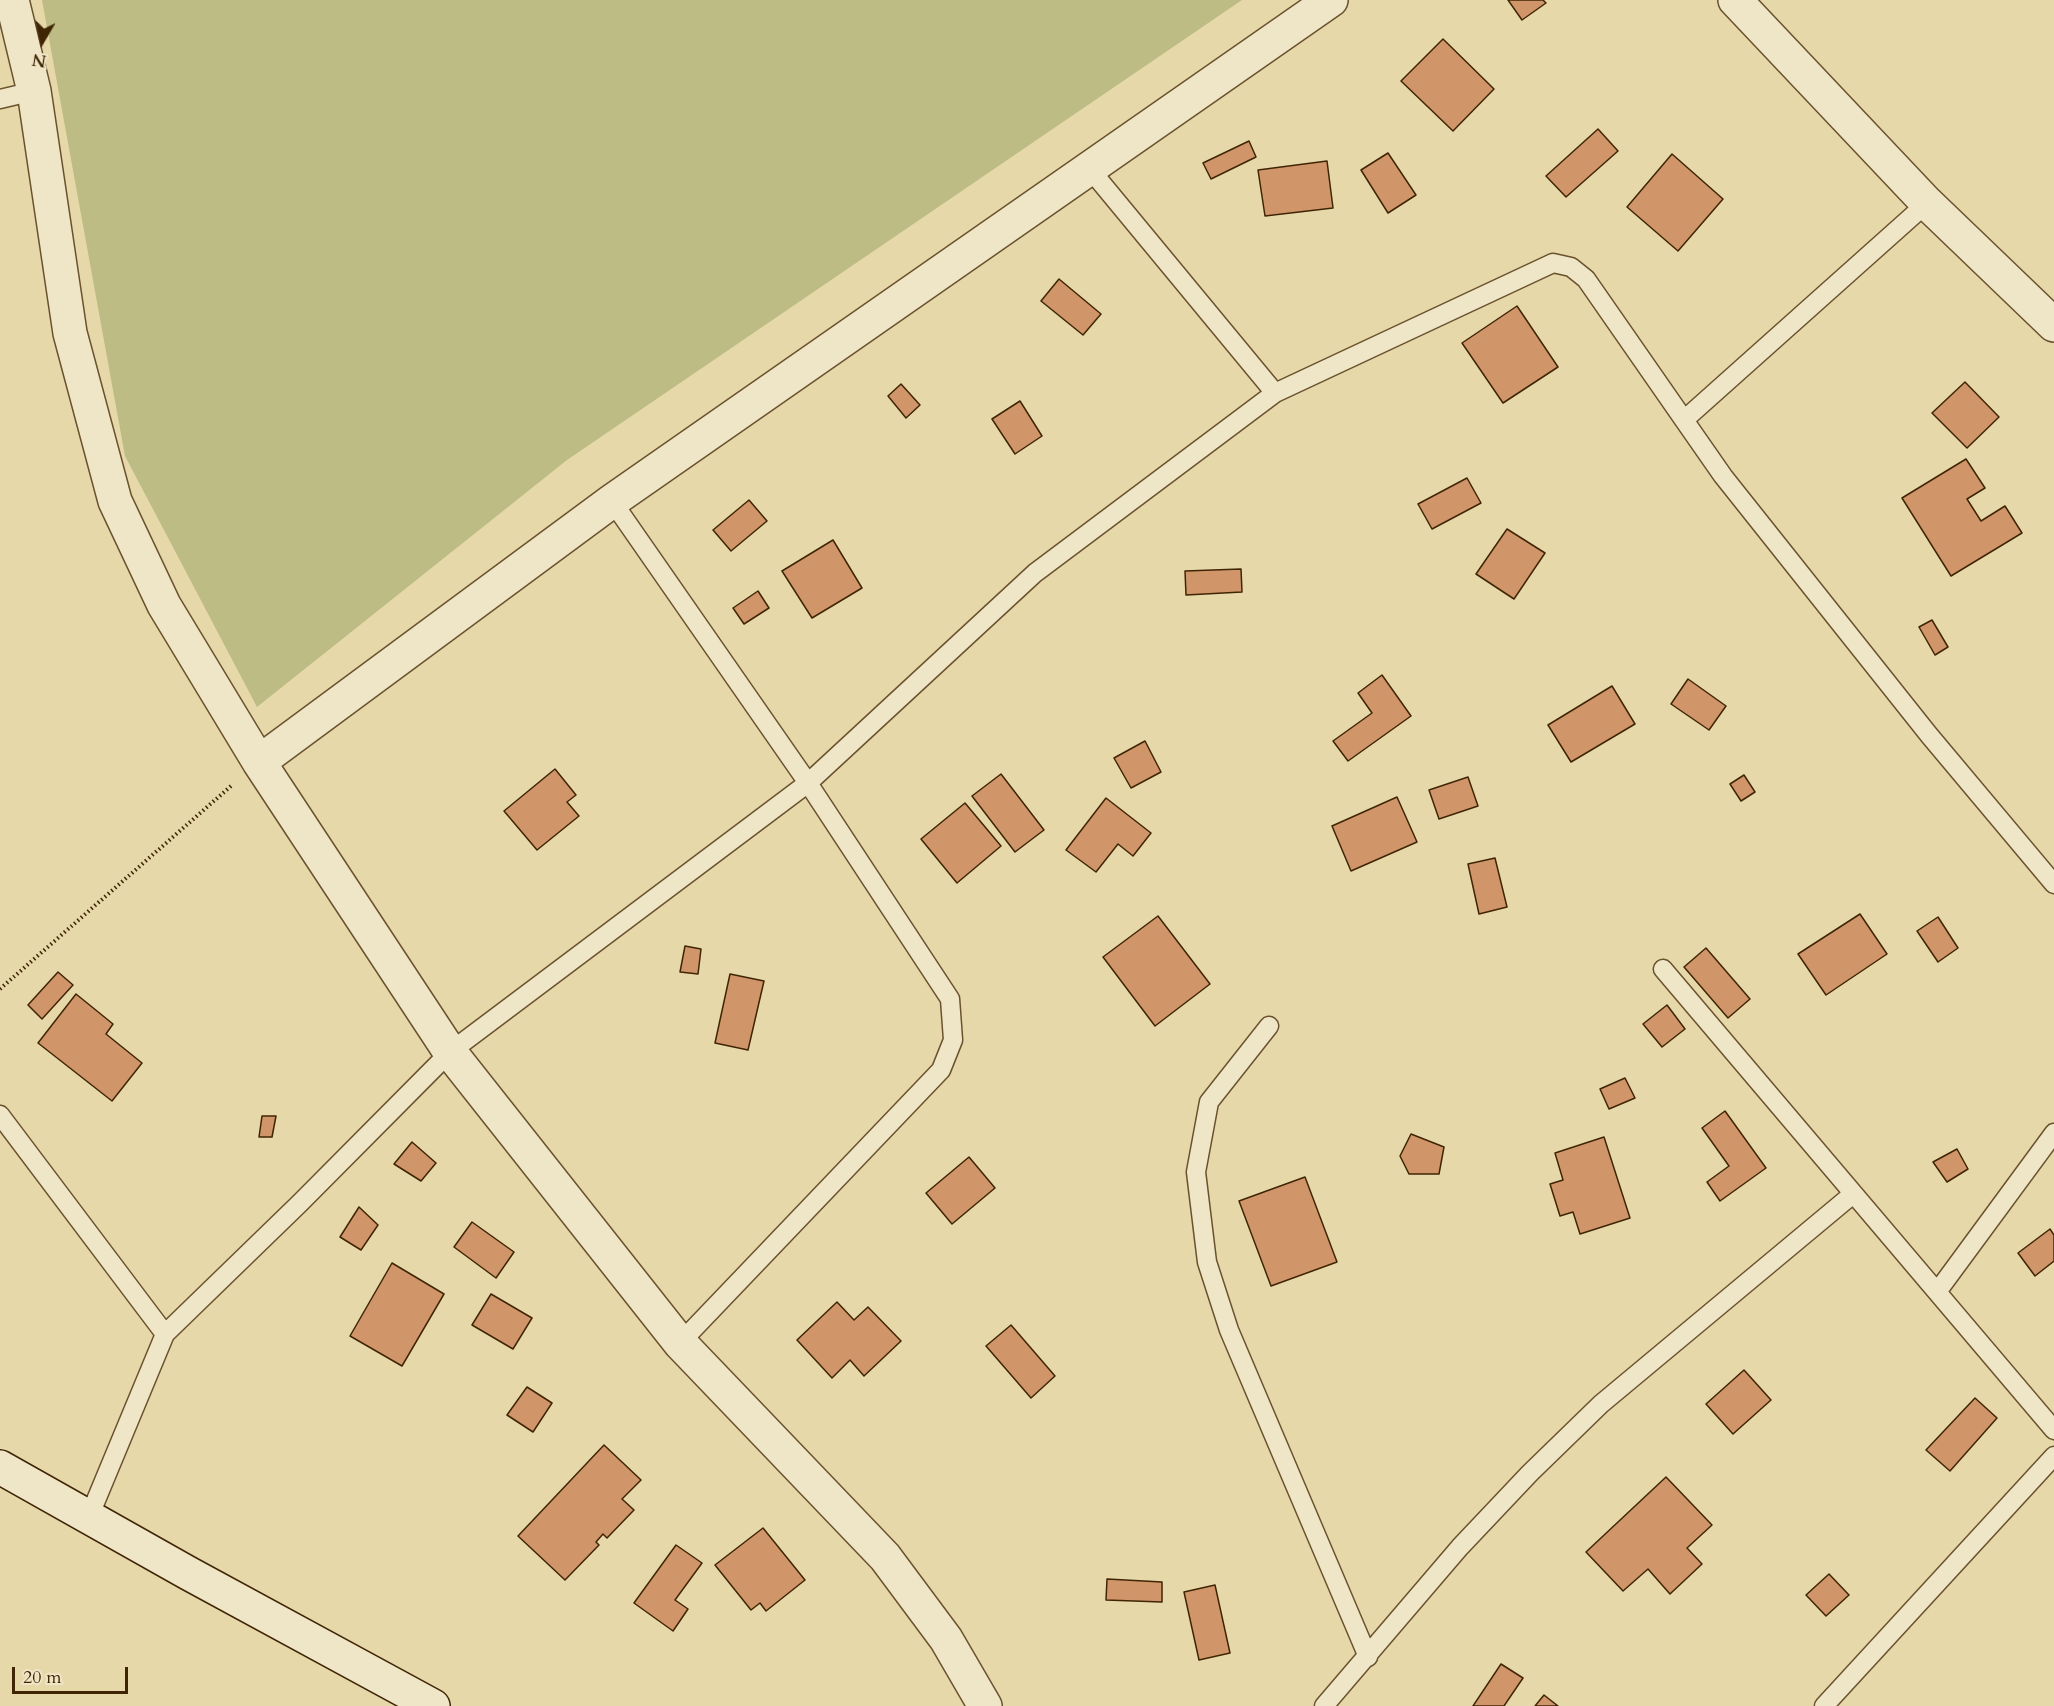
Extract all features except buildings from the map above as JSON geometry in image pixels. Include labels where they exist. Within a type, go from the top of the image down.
[{"type":"street","points":[[12,0],[34,91],[70,333],[115,501],[164,605],[259,762],[450,1052],[680,1342],[885,1557],[946,1639],[985,1706]]},
{"type":"street","points":[[259,762],[612,501],[1331,0]]},
{"type":"street","points":[[1735,0],[1927,203],[2054,325]]},
{"type":"street","points":[[0,1467],[188,1573],[434,1706]]},
{"type":"lane","points":[[0,99],[34,91]]},
{"type":"lane","points":[[1089,168],[1275,393]]},
{"type":"lane","points":[[1684,420],[1927,203]]},
{"type":"lane","points":[[89,1517],[165,1334],[300,1203],[450,1052],[808,783],[1035,573],[1275,393],[1553,263],[1571,267],[1586,279],[1745,503],[1929,735],[2054,884]]},
{"type":"lane","points":[[612,501],[808,783],[950,999],[953,1040],[941,1070],[680,1342]]},
{"type":"lane","points":[[1664,969],[2054,1430]]},
{"type":"lane","points":[[1269,1026],[1209,1102],[1196,1172],[1207,1262],[1229,1330],[1368,1657]]},
{"type":"lane","points":[[0,1115],[165,1334]]},
{"type":"lane","points":[[1937,1292],[2054,1133]]},
{"type":"lane","points":[[1324,1706],[1460,1547],[1600,1404],[1852,1194]]},
{"type":"lane","points":[[1824,1706],[2054,1456]]},
{"type":"path","points":[[0,988],[259,762]]},
{"type":"green space","points":[[42,0],[1242,0],[567,460],[257,707],[125,456]]}]
